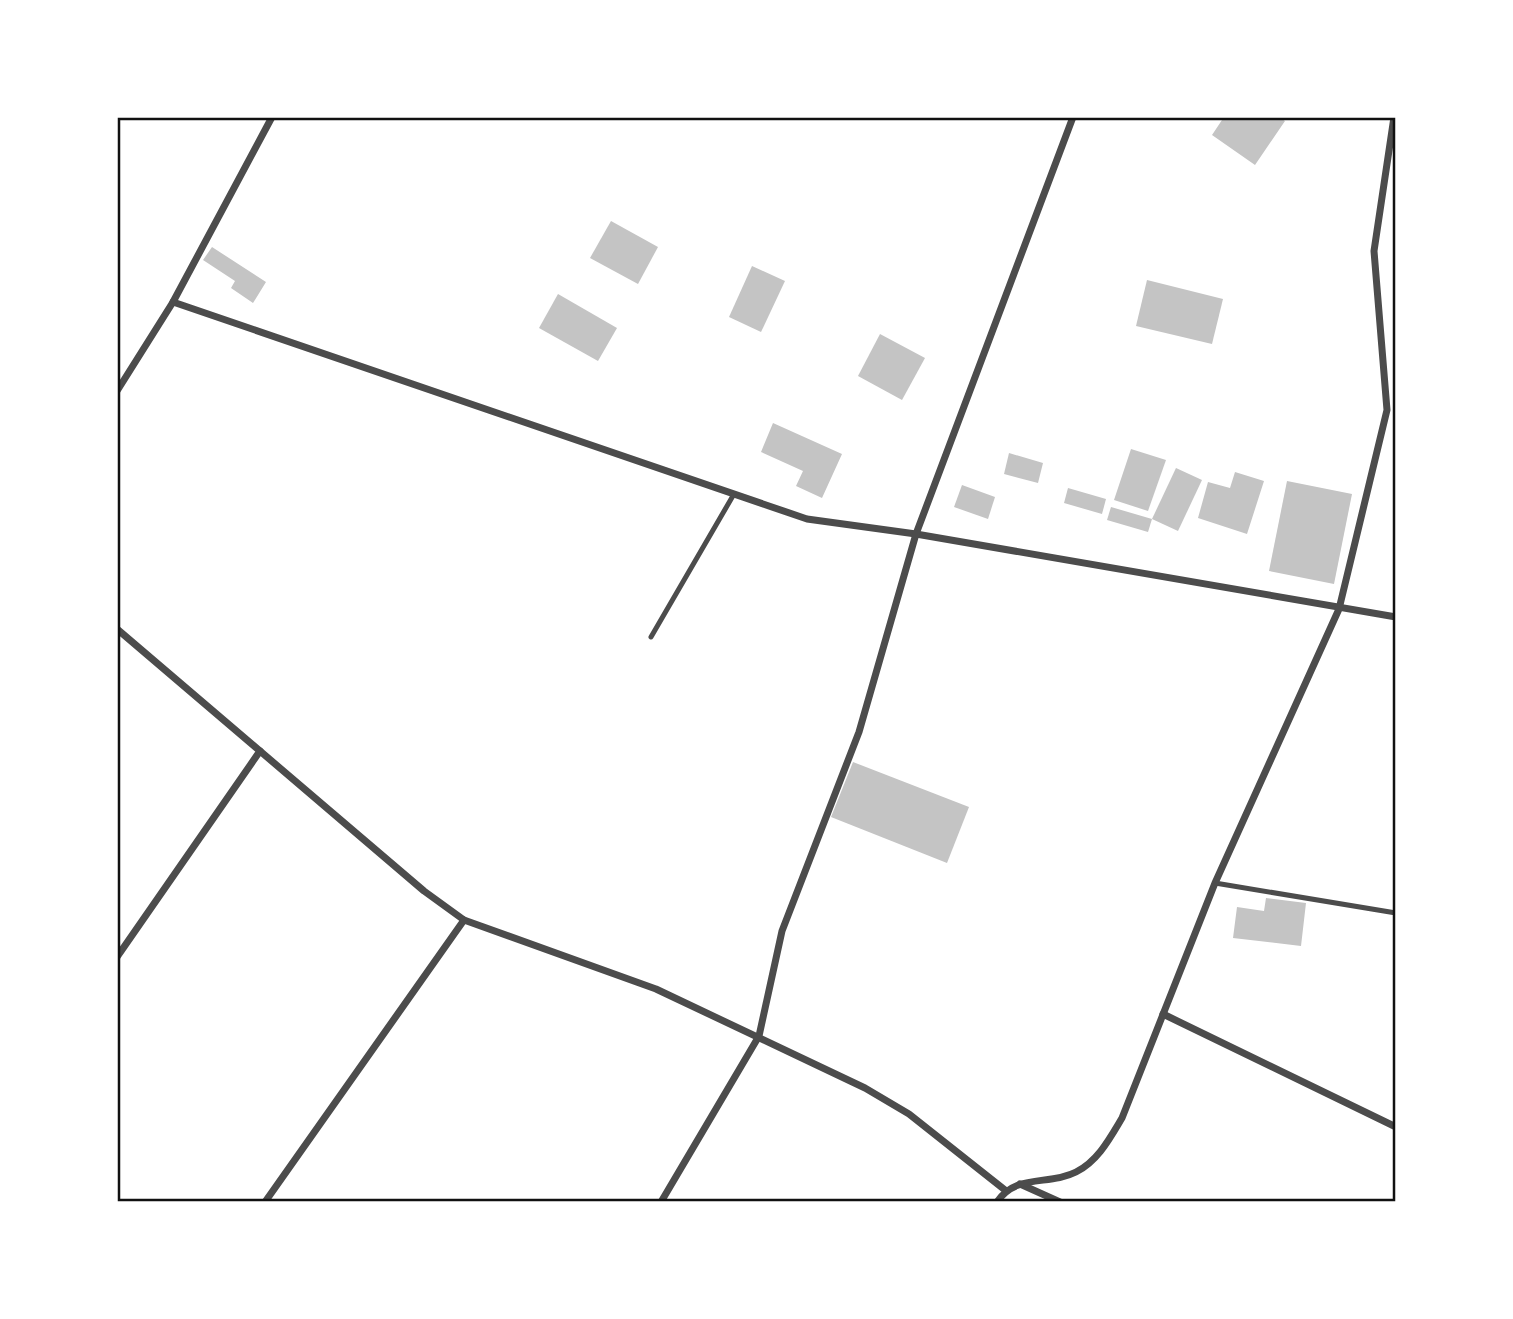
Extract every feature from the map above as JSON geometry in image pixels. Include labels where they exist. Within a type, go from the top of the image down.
[{"type":"street","points":[[117,391],[173,302],[272,117]]},
{"type":"street","points":[[661,1202],[759,1036],[782,931],[859,732],[916,534],[1073,117]]},
{"type":"street","points":[[997,1202],[1004,1190],[1019,1183],[1076,1172],[1103,1149],[1122,1118],[1215,883],[1339,608],[1387,410],[1374,251],[1394,117]]},
{"type":"street","points":[[173,302],[807,519],[916,534],[1396,617]]},
{"type":"street","points":[[117,629],[424,891],[464,920],[646,985],[865,1088],[909,1114],[1004,1190]]},
{"type":"street","points":[[117,957],[260,751]]},
{"type":"street","points":[[265,1202],[464,920]]},
{"type":"street","points":[[1163,1014],[1396,1127]]},
{"type":"street","points":[[1019,1183],[1060,1202]]},
{"type":"lane","points":[[651,637],[734,494]]},
{"type":"lane","points":[[1215,883],[1396,913]]},
{"type":"building","points":[[1218,117],[1279,117],[1285,121],[1255,165],[1212,135],[1222,120]]},
{"type":"building","points":[[611,221],[658,247],[638,284],[590,258]]},
{"type":"building","points":[[212,247],[266,282],[253,303],[231,288],[235,281],[203,260]]},
{"type":"building","points":[[752,266],[785,281],[761,332],[729,317]]},
{"type":"building","points":[[1147,280],[1223,299],[1212,344],[1136,326]]},
{"type":"building","points":[[558,294],[617,328],[598,361],[539,328]]},
{"type":"building","points":[[880,334],[925,358],[902,400],[858,376]]},
{"type":"building","points":[[773,423],[842,454],[822,498],[796,486],[803,471],[761,452]]},
{"type":"building","points":[[1131,449],[1166,460],[1148,511],[1114,500]]},
{"type":"building","points":[[1009,453],[1043,463],[1038,483],[1004,474]]},
{"type":"building","points":[[1176,468],[1202,480],[1178,531],[1152,519]]},
{"type":"building","points":[[1235,472],[1264,481],[1247,534],[1198,518],[1208,482],[1230,488]]},
{"type":"building","points":[[1287,481],[1352,494],[1334,584],[1269,571]]},
{"type":"building","points":[[962,485],[995,497],[988,519],[954,507]]},
{"type":"building","points":[[1068,488],[1106,499],[1102,514],[1064,503]]},
{"type":"building","points":[[1111,507],[1152,519],[1148,532],[1107,520]]},
{"type":"building","points":[[853,762],[969,807],[947,863],[831,817]]},
{"type":"building","points":[[1266,898],[1306,903],[1301,946],[1233,938],[1237,907],[1264,911]]}]
